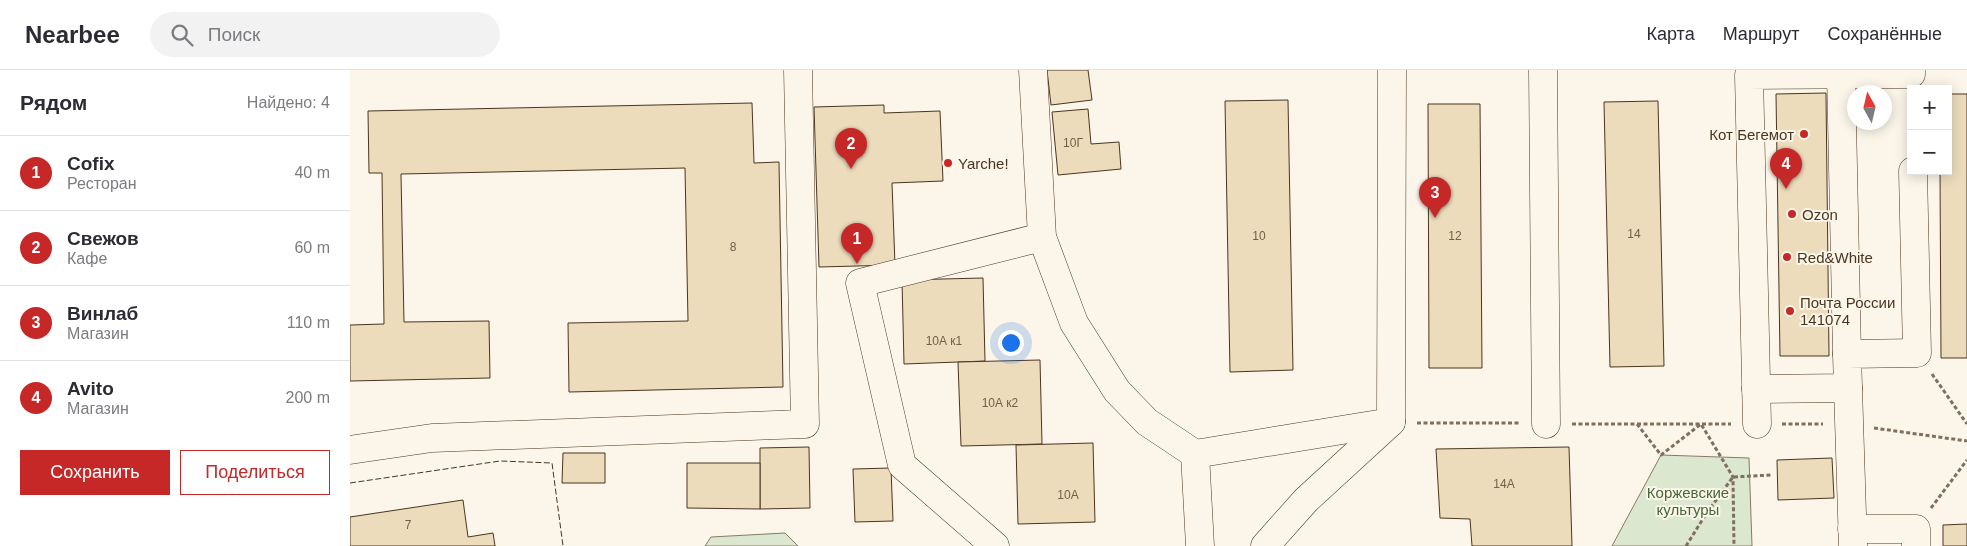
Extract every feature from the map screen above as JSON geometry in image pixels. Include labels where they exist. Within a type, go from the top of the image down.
[{"type":"lane","points":[[350,450],[432,438],[805,424],[798,70]]},
{"type":"lane","points":[[1034,70],[1042,237],[1074,323],[1117,391],[1147,422],[1195,454],[1392,422]]},
{"type":"lane","points":[[1266,546],[1306,500],[1392,422],[1392,70]]},
{"type":"lane","points":[[1543,70],[1546,424]]},
{"type":"lane","points":[[1757,424],[1749,75],[1841,74],[1911,78]]},
{"type":"lane","points":[[1841,74],[1852,538],[1916,538]]},
{"type":"lane","points":[[1847,354],[1917,353],[1913,175]]},
{"type":"lane","points":[[995,546],[902,465],[860,283],[1042,237]]},
{"type":"lane","points":[[1756,389],[1848,388]]},
{"type":"lane","points":[[1195,454],[1200,546]]},
{"type":"path","points":[[1917,353],[1967,424]]},
{"type":"path","points":[[1637,424],[1661,454],[1700,424],[1733,477],[1734,546]]},
{"type":"path","points":[[1916,538],[1967,460]]},
{"type":"path","points":[[1733,477],[1772,475]]},
{"type":"path","points":[[1686,546],[1733,477]]},
{"type":"green space","name":"Коржевские культуры","points":[[1661,455],[1749,458],[1752,546],[1612,546]]},
{"type":"green space","points":[[785,533],[798,546],[705,546],[711,537]]},
{"type":"building","points":[[1047,70],[1088,70],[1092,100],[1051,105]]},
{"type":"building","points":[[1826,93],[1829,356],[1780,356],[1776,94]]},
{"type":"building","points":[[1952,94],[1967,94],[1967,358],[1941,358],[1940,175],[1952,175]]},
{"type":"building","points":[[1288,100],[1293,370],[1230,372],[1225,101]]},
{"type":"building","points":[[1658,101],[1664,366],[1610,367],[1604,102]]},
{"type":"building","points":[[752,103],[754,163],[779,162],[783,387],[569,392],[568,323],[688,321],[685,168],[401,174],[404,322],[489,321],[490,378],[350,381],[350,325],[384,324],[382,173],[369,173],[368,111]]},
{"type":"building","points":[[1428,104],[1480,104],[1482,368],[1429,368]]},
{"type":"building","points":[[884,105],[884,113],[940,111],[943,181],[892,183],[895,265],[819,267],[814,107]]},
{"type":"building","points":[[1088,109],[1091,144],[1119,142],[1121,169],[1058,175],[1052,112]]},
{"type":"building","points":[[983,278],[985,361],[904,364],[902,280]]},
{"type":"building","points":[[1040,360],[1042,444],[961,446],[958,362]]},
{"type":"building","points":[[1093,443],[1095,522],[1018,524],[1016,445]]},
{"type":"building","points":[[809,447],[810,508],[760,509],[760,448]]},
{"type":"building","points":[[1569,447],[1572,546],[1472,546],[1470,519],[1440,518],[1436,449]]},
{"type":"building","points":[[563,453],[605,453],[605,483],[562,483]]},
{"type":"building","points":[[1832,458],[1834,498],[1778,500],[1777,460]]},
{"type":"building","points":[[687,463],[760,463],[760,509],[687,508]]},
{"type":"building","points":[[891,468],[893,521],[855,522],[853,469]]},
{"type":"building","points":[[463,500],[468,537],[493,533],[495,546],[350,546],[350,517]]},
{"type":"building","points":[[1967,524],[1967,546],[1943,546],[1943,525]]},
{"type":"fence","points":[[350,483],[500,461],[552,463],[563,546]]},
{"type":"place","name":"Кот Бегемот","points":[[1804,134]]},
{"type":"place","name":"Yarche!","points":[[948,163]]},
{"type":"place","name":"Свежов","points":[[851,169]]},
{"type":"place","name":"Avito","points":[[1786,189]]},
{"type":"place","name":"Ozon","points":[[1792,214]]},
{"type":"place","name":"Винлаб","points":[[1435,218]]},
{"type":"place","name":"Red&White","points":[[1787,257]]},
{"type":"place","name":"Cofix","points":[[857,264]]},
{"type":"place","name":"Почта России 141074","points":[[1790,311]]}]
